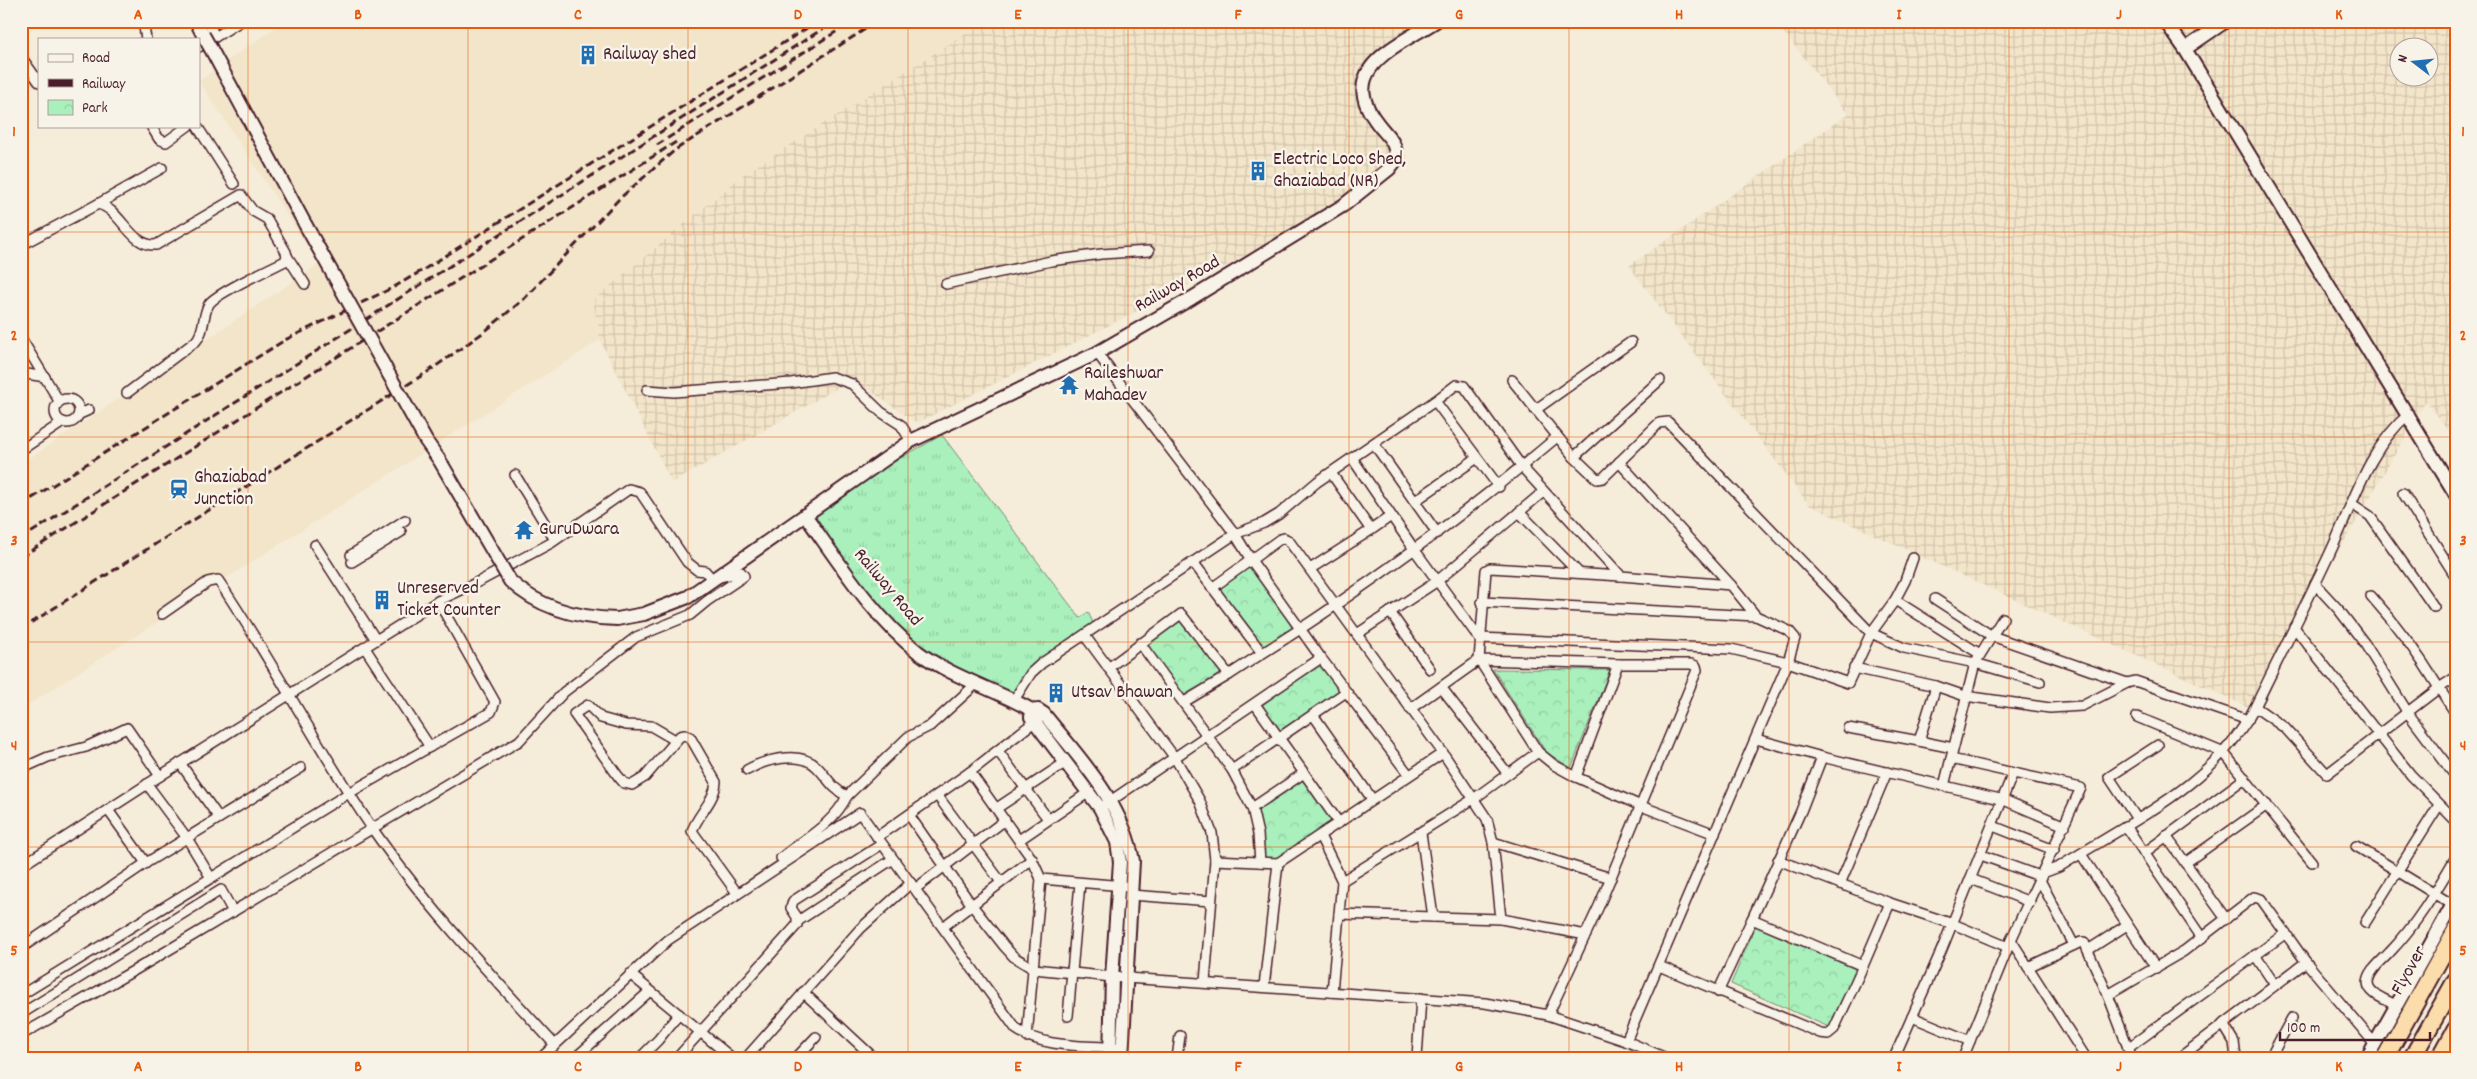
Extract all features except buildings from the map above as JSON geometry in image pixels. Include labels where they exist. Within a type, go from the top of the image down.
[{"type":"highway","name":"Flyover","points":[[2385,1058],[2456,930]]},
{"type":"highway","points":[[2412,1058],[2456,980]]},
{"type":"highway","points":[[2440,1058],[2456,1029]]},
{"type":"street","points":[[143,21],[146,38]]},
{"type":"street","name":"Railway Road","points":[[196,21],[426,441],[440,461],[510,581],[521,591],[551,607],[591,618],[617,619],[644,614],[688,597],[911,441],[1097,353],[1293,238],[1344,205],[1389,169],[1396,160],[1397,151],[1394,142],[1377,123],[1365,103],[1362,89],[1364,77],[1372,64],[1436,21]]},
{"type":"street","points":[[208,21],[215,37]]},
{"type":"street","points":[[200,46],[241,21]]},
{"type":"street","points":[[2165,21],[2184,49],[2456,495]]},
{"type":"street","points":[[2184,49],[2226,21]]},
{"type":"street","points":[[22,60],[38,81]]},
{"type":"street","points":[[152,128],[162,142],[166,142],[185,128]]},
{"type":"street","points":[[198,128],[234,184]]},
{"type":"street","points":[[21,245],[162,168]]},
{"type":"street","points":[[98,204],[106,208],[139,240],[150,245],[156,245],[241,195],[253,211],[267,219],[305,284]]},
{"type":"street","points":[[946,284],[1051,261],[1101,254],[1149,252]]},
{"type":"street","points":[[127,393],[196,341],[200,336],[206,312],[213,300],[285,261],[287,256]]},
{"type":"street","points":[[21,338],[59,400]]},
{"type":"street","points":[[1535,410],[1630,342]]},
{"type":"street","points":[[1097,353],[1234,534],[1302,628],[1321,658],[1409,775]]},
{"type":"street","points":[[21,373],[45,377]]},
{"type":"street","points":[[647,390],[674,392],[791,383],[832,377],[852,384],[881,412],[901,425],[911,441]]},
{"type":"street","points":[[1512,380],[1557,437],[1593,476],[1600,479],[1659,423],[1668,422],[1870,632],[1904,648],[1975,663],[2040,682]]},
{"type":"street","points":[[1574,457],[1660,380]]},
{"type":"street","points":[[1014,700],[1031,673],[1042,663],[1085,636],[1234,534],[1264,523],[1279,514],[1331,473],[1456,385],[1464,386],[1522,467],[1621,576]]},
{"type":"street","points":[[59,400],[72,398],[79,404],[80,414]]},
{"type":"street","points":[[59,400],[55,409],[57,418],[63,422]]},
{"type":"street","points":[[1435,401],[1499,486]]},
{"type":"street","points":[[21,450],[63,422],[74,421],[80,414],[89,410]]},
{"type":"street","points":[[1981,855],[2042,876],[2081,854],[2190,784],[2224,753],[2248,720],[2383,441],[2408,414]]},
{"type":"street","points":[[1184,702],[1302,628],[1414,550],[1499,486],[1557,437]]},
{"type":"street","points":[[1374,444],[1437,533]]},
{"type":"street","points":[[1352,458],[1436,582],[1479,638],[1731,649],[1788,662],[1848,683],[1870,632],[1895,600],[1914,558]]},
{"type":"street","points":[[1415,501],[1477,458]]},
{"type":"street","points":[[1619,462],[1731,585],[1756,616]]},
{"type":"street","points":[[1331,473],[1371,530]]},
{"type":"street","points":[[515,475],[555,540]]},
{"type":"street","points":[[21,866],[180,763],[438,601],[555,540],[624,492],[634,489],[640,492],[687,562],[697,570],[705,571],[708,582],[740,572],[744,576],[690,615],[636,638],[564,692],[519,741],[233,912],[21,1035]]},
{"type":"street","points":[[1357,634],[1436,582],[1544,492]]},
{"type":"street","points":[[2403,493],[2456,577]]},
{"type":"street","points":[[2352,504],[2370,516],[2434,607]]},
{"type":"street","points":[[1519,512],[1579,574]]},
{"type":"street","name":"Railway Road","points":[[805,515],[883,619],[900,636],[919,652],[976,684],[1014,700],[1038,714]]},
{"type":"street","points":[[1310,569],[1391,516]]},
{"type":"street","points":[[401,532],[351,559],[405,520]]},
{"type":"street","points":[[1212,588],[1284,538],[1310,569],[1443,753],[1488,819],[1493,842],[1501,919]]},
{"type":"street","points":[[315,545],[376,640]]},
{"type":"street","points":[[1193,562],[1262,653]]},
{"type":"street","points":[[1715,834],[1641,806],[1576,777],[1554,765],[1538,752],[1479,660],[1479,638],[1485,574],[1490,568],[1731,585]]},
{"type":"street","points":[[162,614],[208,582],[218,580],[372,828],[429,905],[554,1045]]},
{"type":"street","points":[[2315,584],[2339,610],[2365,644],[2408,712],[2456,777]]},
{"type":"street","points":[[2371,596],[2411,644],[2456,714]]},
{"type":"street","points":[[1935,599],[1992,636],[2127,683]]},
{"type":"street","points":[[1895,600],[1980,654]]},
{"type":"street","points":[[21,995],[349,793],[491,712],[495,702],[438,601]]},
{"type":"street","points":[[1482,602],[1756,616],[1789,630],[1795,638],[1788,662],[1626,1041]]},
{"type":"street","points":[[1390,612],[1430,669]]},
{"type":"street","points":[[1108,668],[1181,614],[1229,675]]},
{"type":"street","points":[[1944,786],[1965,696],[1975,663],[2003,618]]},
{"type":"street","points":[[2294,627],[2380,733],[2411,775],[2456,821]]},
{"type":"street","points":[[1085,636],[1174,758],[1200,801],[1212,833],[1215,860],[1205,982]]},
{"type":"street","points":[[1140,643],[1232,770],[1252,808],[1258,834],[1260,862]]},
{"type":"street","points":[[365,648],[430,747]]},
{"type":"street","points":[[1106,804],[1321,658]]},
{"type":"street","points":[[1410,709],[1479,660],[1691,664],[1696,666],[1698,670],[1611,878],[1548,1015]]},
{"type":"street","points":[[1576,777],[1618,664]]},
{"type":"street","points":[[1854,668],[1936,686],[1965,696],[2050,708],[2069,708],[2096,700],[2127,683],[2135,681],[2248,720]]},
{"type":"street","points":[[2254,707],[2285,728],[2327,774],[2456,677]]},
{"type":"street","points":[[753,882],[832,818],[842,807],[847,796],[908,737],[930,726],[976,684]]},
{"type":"street","points":[[1919,741],[1936,686]]},
{"type":"street","points":[[1441,687],[1508,774]]},
{"type":"street","points":[[1232,770],[1314,716],[1346,692]]},
{"type":"street","points":[[1255,704],[1339,823]]},
{"type":"street","points":[[675,740],[651,726],[626,725],[601,718],[588,705],[574,714],[624,783],[632,785],[638,783],[675,740],[680,736],[690,737],[716,782],[712,797],[694,823],[692,831],[737,893]]},
{"type":"street","points":[[1038,714],[1066,762],[1089,792],[1106,804]]},
{"type":"street","points":[[798,921],[791,908],[793,901],[879,841],[909,815],[998,751],[1038,714]]},
{"type":"street","points":[[540,1058],[668,940],[860,813],[1016,1029],[1027,1036],[1041,1041],[1116,1053],[1119,978],[1128,889],[1133,861],[1129,838],[1106,804],[1038,714]]},
{"type":"street","points":[[1314,716],[1372,800]]},
{"type":"street","points":[[2137,717],[2224,753],[2312,862]]},
{"type":"street","points":[[21,769],[48,757],[86,747],[127,728],[160,776]]},
{"type":"street","points":[[1848,728],[1953,748]]},
{"type":"street","points":[[1756,738],[1822,758],[2004,800],[2064,826]]},
{"type":"street","points":[[2137,819],[2109,777],[2158,745]]},
{"type":"street","points":[[998,751],[1048,819]]},
{"type":"street","points":[[1342,882],[1475,798],[1538,752]]},
{"type":"street","points":[[1215,860],[1278,863],[1443,753]]},
{"type":"street","points":[[1718,992],[1801,811],[1822,758]]},
{"type":"street","points":[[747,770],[760,763],[800,759],[816,766],[836,791],[847,796]]},
{"type":"street","points":[[1950,759],[2081,788],[2010,944],[1963,1058]]},
{"type":"street","points":[[996,808],[1066,762]]},
{"type":"street","points":[[180,763],[219,818]]},
{"type":"street","points":[[21,948],[146,863],[301,768]]},
{"type":"street","points":[[970,772],[1032,859],[1041,879],[1027,1036]]},
{"type":"street","points":[[1840,884],[1888,772]]},
{"type":"street","points":[[1252,808],[1304,773]]},
{"type":"street","points":[[1894,1058],[1953,924],[2014,773]]},
{"type":"street","points":[[2144,853],[2245,778]]},
{"type":"street","points":[[147,784],[221,890],[233,912]]},
{"type":"street","points":[[1019,840],[1089,792]]},
{"type":"street","points":[[937,795],[1001,882]]},
{"type":"street","points":[[2185,863],[2267,805]]},
{"type":"street","points":[[2365,923],[2439,805]]},
{"type":"street","points":[[108,810],[146,863]]},
{"type":"street","points":[[909,815],[971,904],[1014,957],[1034,969],[1119,978],[1205,982],[1486,1003],[1548,1015],[1626,1041],[1666,1058]]},
{"type":"street","points":[[746,1058],[860,929],[913,886],[945,866],[1005,820]]},
{"type":"street","points":[[1994,826],[2054,850]]},
{"type":"street","points":[[2126,826],[2202,938]]},
{"type":"street","points":[[1421,833],[1433,917]]},
{"type":"street","points":[[1320,836],[1342,882],[1332,992]]},
{"type":"street","points":[[2166,836],[2226,919]]},
{"type":"street","points":[[1493,842],[1611,878]]},
{"type":"street","points":[[2356,846],[2434,894],[2454,902],[2367,1058]]},
{"type":"street","points":[[2081,854],[2156,968]]},
{"type":"street","points":[[2397,1006],[2374,994],[2369,988],[2370,973],[2400,942],[2434,894],[2456,857]]},
{"type":"street","points":[[677,1058],[798,921],[893,859]]},
{"type":"street","points":[[943,927],[1032,859]]},
{"type":"street","points":[[1778,860],[1890,903],[2010,944],[2028,967],[2086,1058]]},
{"type":"street","points":[[1264,987],[1278,863]]},
{"type":"street","points":[[2042,876],[2074,945]]},
{"type":"street","points":[[1041,879],[1212,901]]},
{"type":"street","points":[[1971,879],[2030,902]]},
{"type":"street","points":[[1068,1016],[1080,883]]},
{"type":"street","points":[[21,1014],[221,890]]},
{"type":"street","points":[[2108,995],[2156,968],[2202,938],[2254,898],[2258,897],[2286,932],[2306,962],[2375,1044]]},
{"type":"street","points":[[1659,966],[1718,992],[1820,1033],[1828,1034],[1834,1029],[1890,903]]},
{"type":"street","points":[[1339,914],[1501,919],[1586,935]]},
{"type":"street","points":[[1752,919],[1863,966]]},
{"type":"street","points":[[2088,950],[2127,925]]},
{"type":"street","points":[[2128,1048],[2286,932]]},
{"type":"street","points":[[2028,967],[2084,942],[2108,995],[2132,1058]]},
{"type":"street","points":[[2255,956],[2275,985]]},
{"type":"street","points":[[2179,1058],[2306,962]]},
{"type":"street","points":[[630,974],[732,1058]]},
{"type":"street","points":[[576,1058],[650,992]]},
{"type":"street","points":[[803,992],[874,1058]]},
{"type":"street","points":[[1417,1058],[1421,998]]},
{"type":"street","points":[[640,1058],[658,1040],[679,1014]]},
{"type":"street","points":[[1912,1016],[1970,1041]]},
{"type":"street","points":[[2270,1058],[2292,1018]]},
{"type":"street","points":[[2223,1024],[2234,1042],[2236,1058]]},
{"type":"street","points":[[1177,1058],[1180,1036]]},
{"type":"street","points":[[796,1058],[816,1037]]},
{"type":"shaded area","points":[[284,21],[985,21],[744,174],[593,300],[600,340],[21,709],[21,464],[319,264],[200,80]]},
{"type":"shaded area","points":[[985,21],[1452,21],[1378,65],[1369,98],[1409,160],[1300,228],[917,423],[853,379],[672,483],[600,340],[593,300],[744,174]]},
{"type":"shaded area","points":[[1775,21],[2456,21],[2456,442],[2426,401],[2248,707],[1809,505],[1629,266],[1848,114]]},
{"type":"green space","points":[[942,435],[1080,618],[1088,612],[1095,627],[1029,669],[1021,678],[1013,698],[957,673],[940,663],[903,633],[871,597],[813,519],[813,515],[886,466]]},
{"type":"green space","points":[[1251,566],[1295,627],[1262,649],[1215,589]]},
{"type":"green space","points":[[1183,618],[1225,674],[1184,697],[1146,644]]},
{"type":"green space","points":[[1321,663],[1341,692],[1281,734],[1261,706]]},
{"type":"green space","points":[[1493,669],[1610,670],[1571,768],[1546,752]]},
{"type":"green space","points":[[1304,776],[1336,822],[1277,861],[1265,860],[1262,834],[1255,809]]},
{"type":"green space","points":[[1756,925],[1857,970],[1831,1028],[1731,984]]},
{"type":"railway","points":[[21,505],[285,340],[394,287],[423,270],[818,21]]},
{"type":"railway","points":[[21,539],[835,21]]},
{"type":"railway","points":[[657,145],[853,21]]},
{"type":"railway","points":[[21,629],[429,371],[484,332],[524,299],[619,199],[675,150],[878,21]]},
{"type":"railway","points":[[21,557],[676,142]]},
{"type":"place","name":"Railway shed","points":[[588,55]]},
{"type":"place","name":"Electric Loco Shed, Ghaziabad (NR)","points":[[1258,171]]},
{"type":"place","name":"Raileshwar Mahadev","points":[[1069,385]]},
{"type":"place","name":"Ghaziabad Junction","points":[[179,489]]},
{"type":"place","name":"GuruDwara","points":[[524,530]]},
{"type":"place","name":"Unreserved Ticket Counter","points":[[382,600]]},
{"type":"place","name":"Utsav Bhawan","points":[[1056,693]]}]
